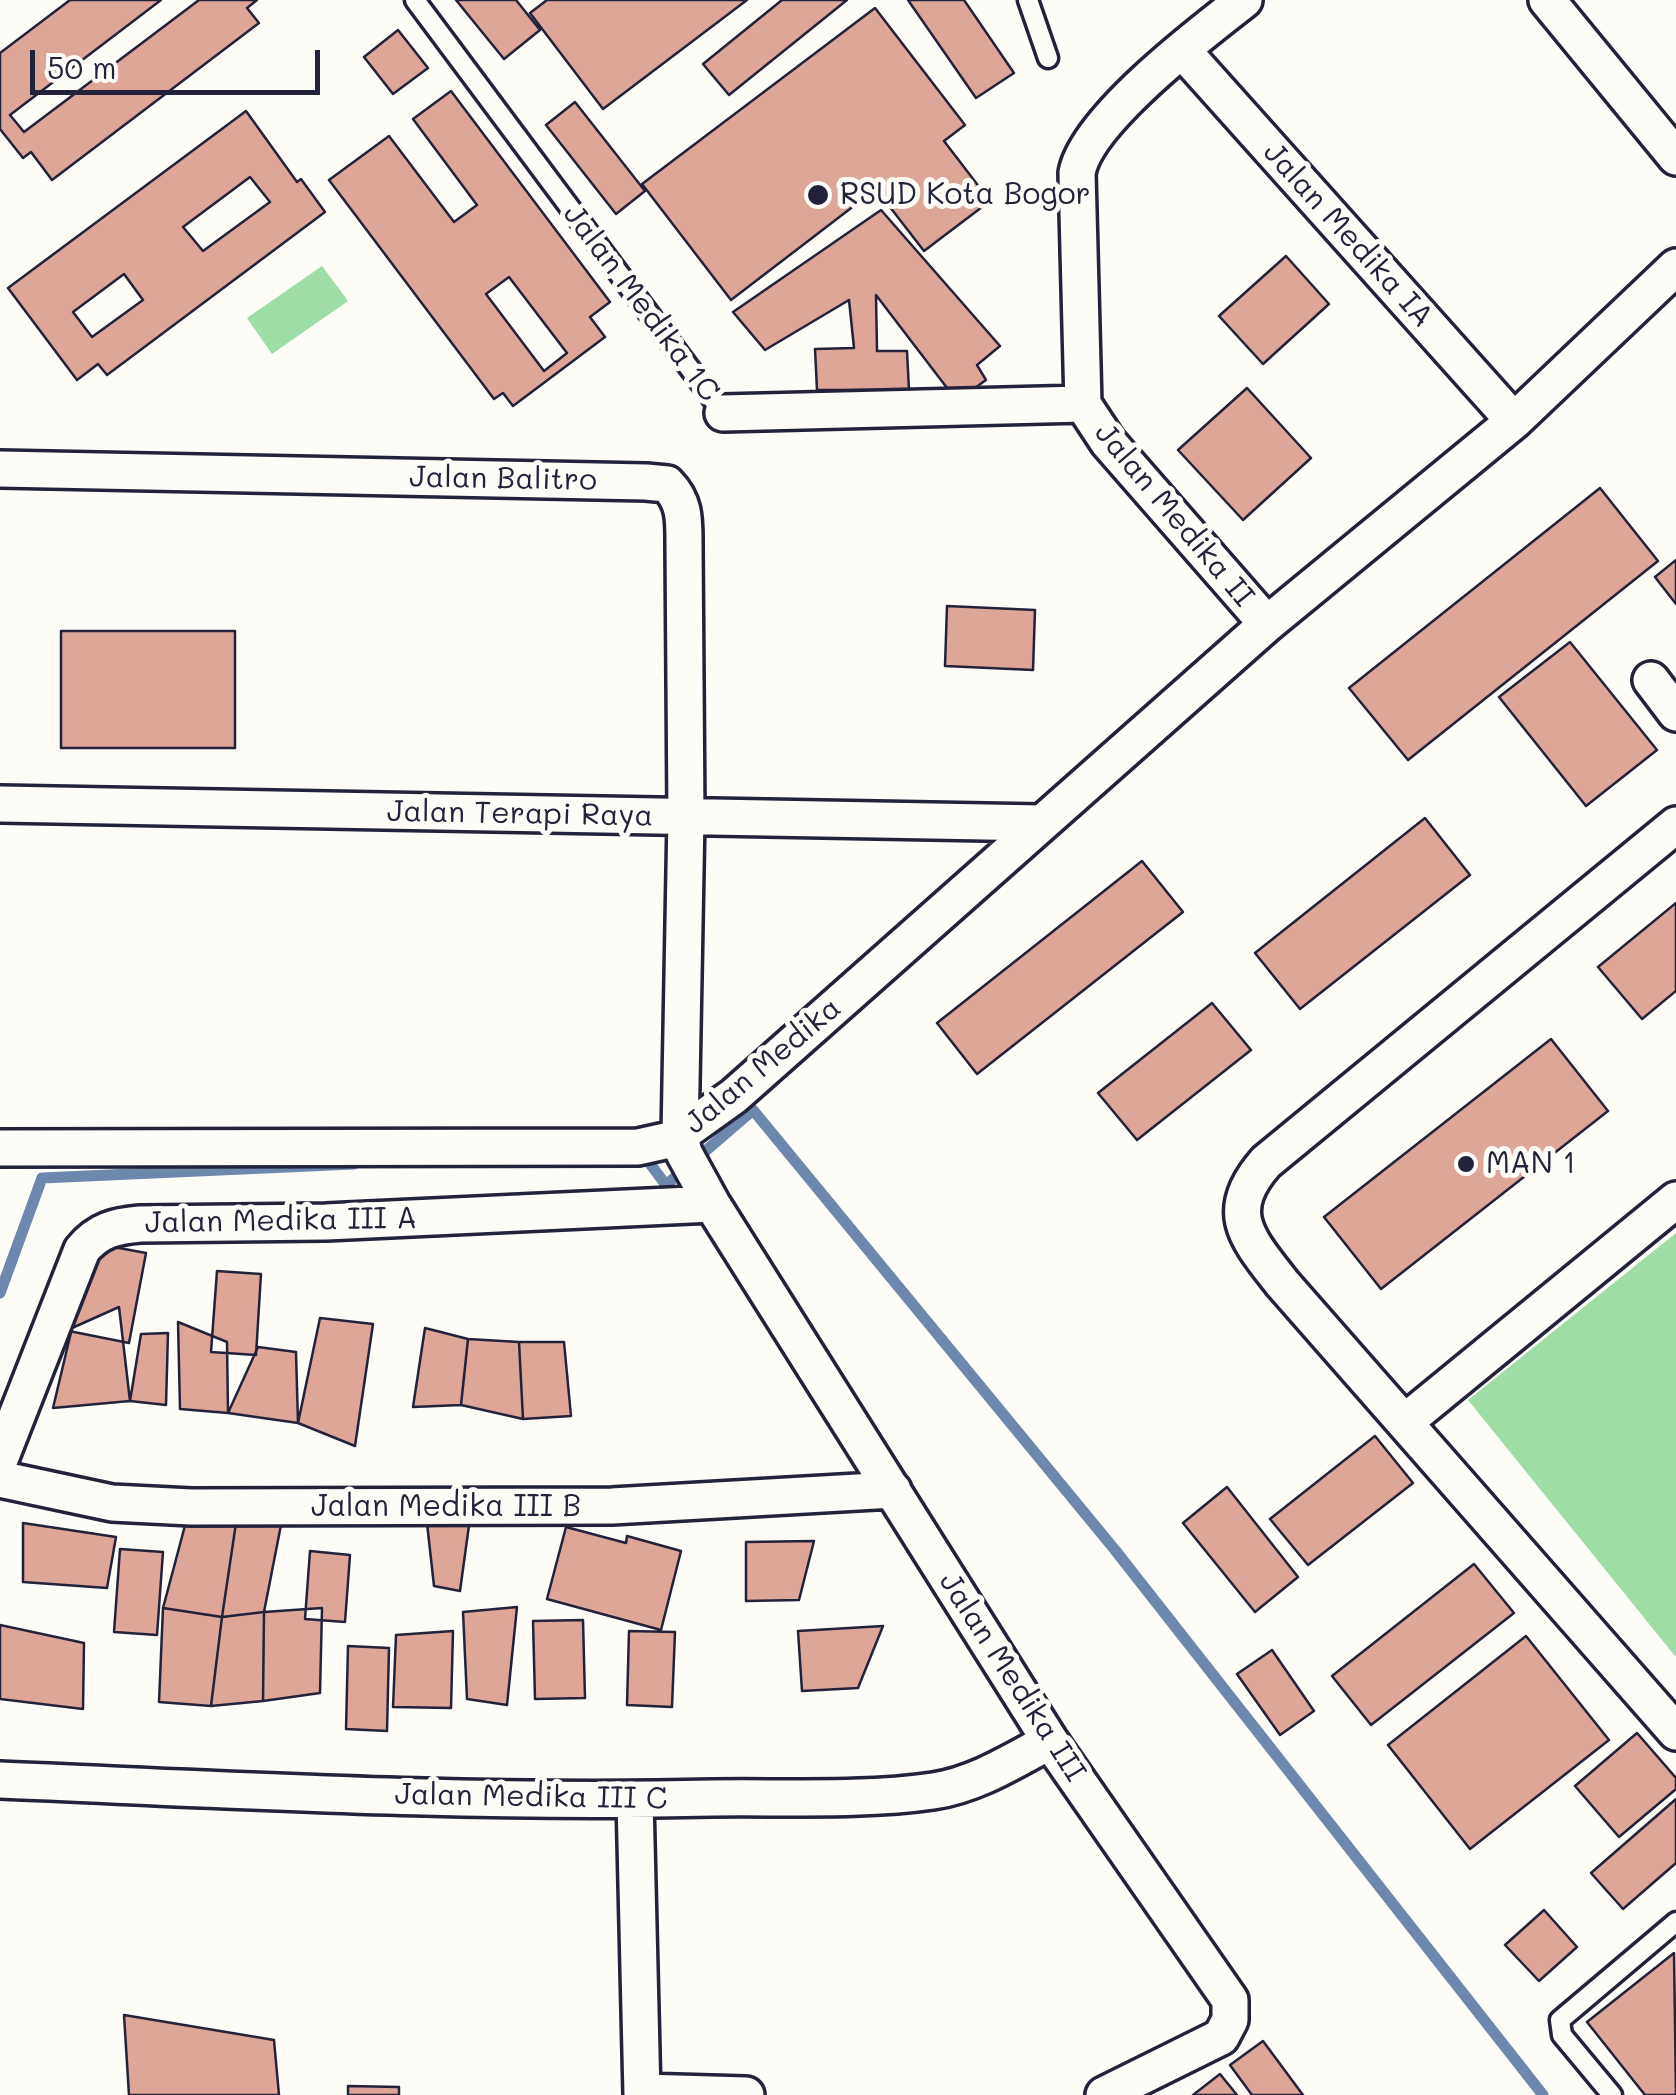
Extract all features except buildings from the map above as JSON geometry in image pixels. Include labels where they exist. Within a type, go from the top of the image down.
[{"type":"street","points":[[1083,404],[1078,162],[1096,132],[1182,50],[1244,0]]},
{"type":"street","points":[[1546,0],[1676,157]]},
{"type":"street","name":"Jalan Medika IA","points":[[1182,50],[1514,421]]},
{"type":"street","name":"Jalan Medika","points":[[0,1148],[655,1146],[693,1167],[734,1096],[1267,624],[1514,421],[1676,267]]},
{"type":"street","name":"Jalan Medika 1C","points":[[722,413],[1083,404]]},
{"type":"street","name":"Jalan Medika II","points":[[1083,404],[1108,442],[1267,624]]},
{"type":"street","name":"Jalan Balitro","points":[[0,469],[667,484],[684,510],[686,817]]},
{"type":"street","points":[[1651,680],[1676,712]]},
{"type":"street","name":"Jalan Terapi Raya","points":[[0,804],[1041,823]]},
{"type":"street","points":[[686,817],[693,1167]]},
{"type":"street","points":[[1676,825],[1266,1162],[1244,1192],[1241,1215],[1254,1246],[1676,1732]]},
{"type":"street","name":"Jalan Medika III A","points":[[0,1460],[82,1250],[102,1232],[140,1224],[326,1222],[693,1167]]},
{"type":"street","name":"Jalan Medika III","points":[[693,1167],[1050,1741],[1224,1990],[1232,2011],[1226,2029],[1211,2044],[1104,2095]]},
{"type":"street","points":[[1406,1422],[1676,1200]]},
{"type":"street","name":"Jalan Medika III B","points":[[0,1479],[112,1503],[191,1507],[612,1506],[894,1490]]},
{"type":"street","name":"Jalan Medika III C","points":[[0,1780],[429,1797],[635,1800],[935,1791],[979,1778],[1050,1741]]},
{"type":"street","points":[[635,1800],[642,2093],[746,2095]]},
{"type":"lane","name":"Jalan Medika 1C","points":[[415,0],[722,413]]},
{"type":"lane","points":[[1028,0],[1048,58]]},
{"type":"lane","points":[[1612,2095],[1562,2036],[1560,2020],[1676,1922]]},
{"type":"green space","points":[[322,266],[348,301],[272,354],[247,318]]},
{"type":"green space","points":[[1676,1233],[1676,1655],[1675,1656],[1468,1400]]},
{"type":"waterway","points":[[642,1153],[666,1185],[753,1110],[1115,1550],[1543,2095]]},
{"type":"waterway","points":[[0,1293],[42,1178],[354,1164]]},
{"type":"place","name":"RSUD Kota Bogor","points":[[818,195]]},
{"type":"place","name":"MAN 1","points":[[1466,1164]]}]
